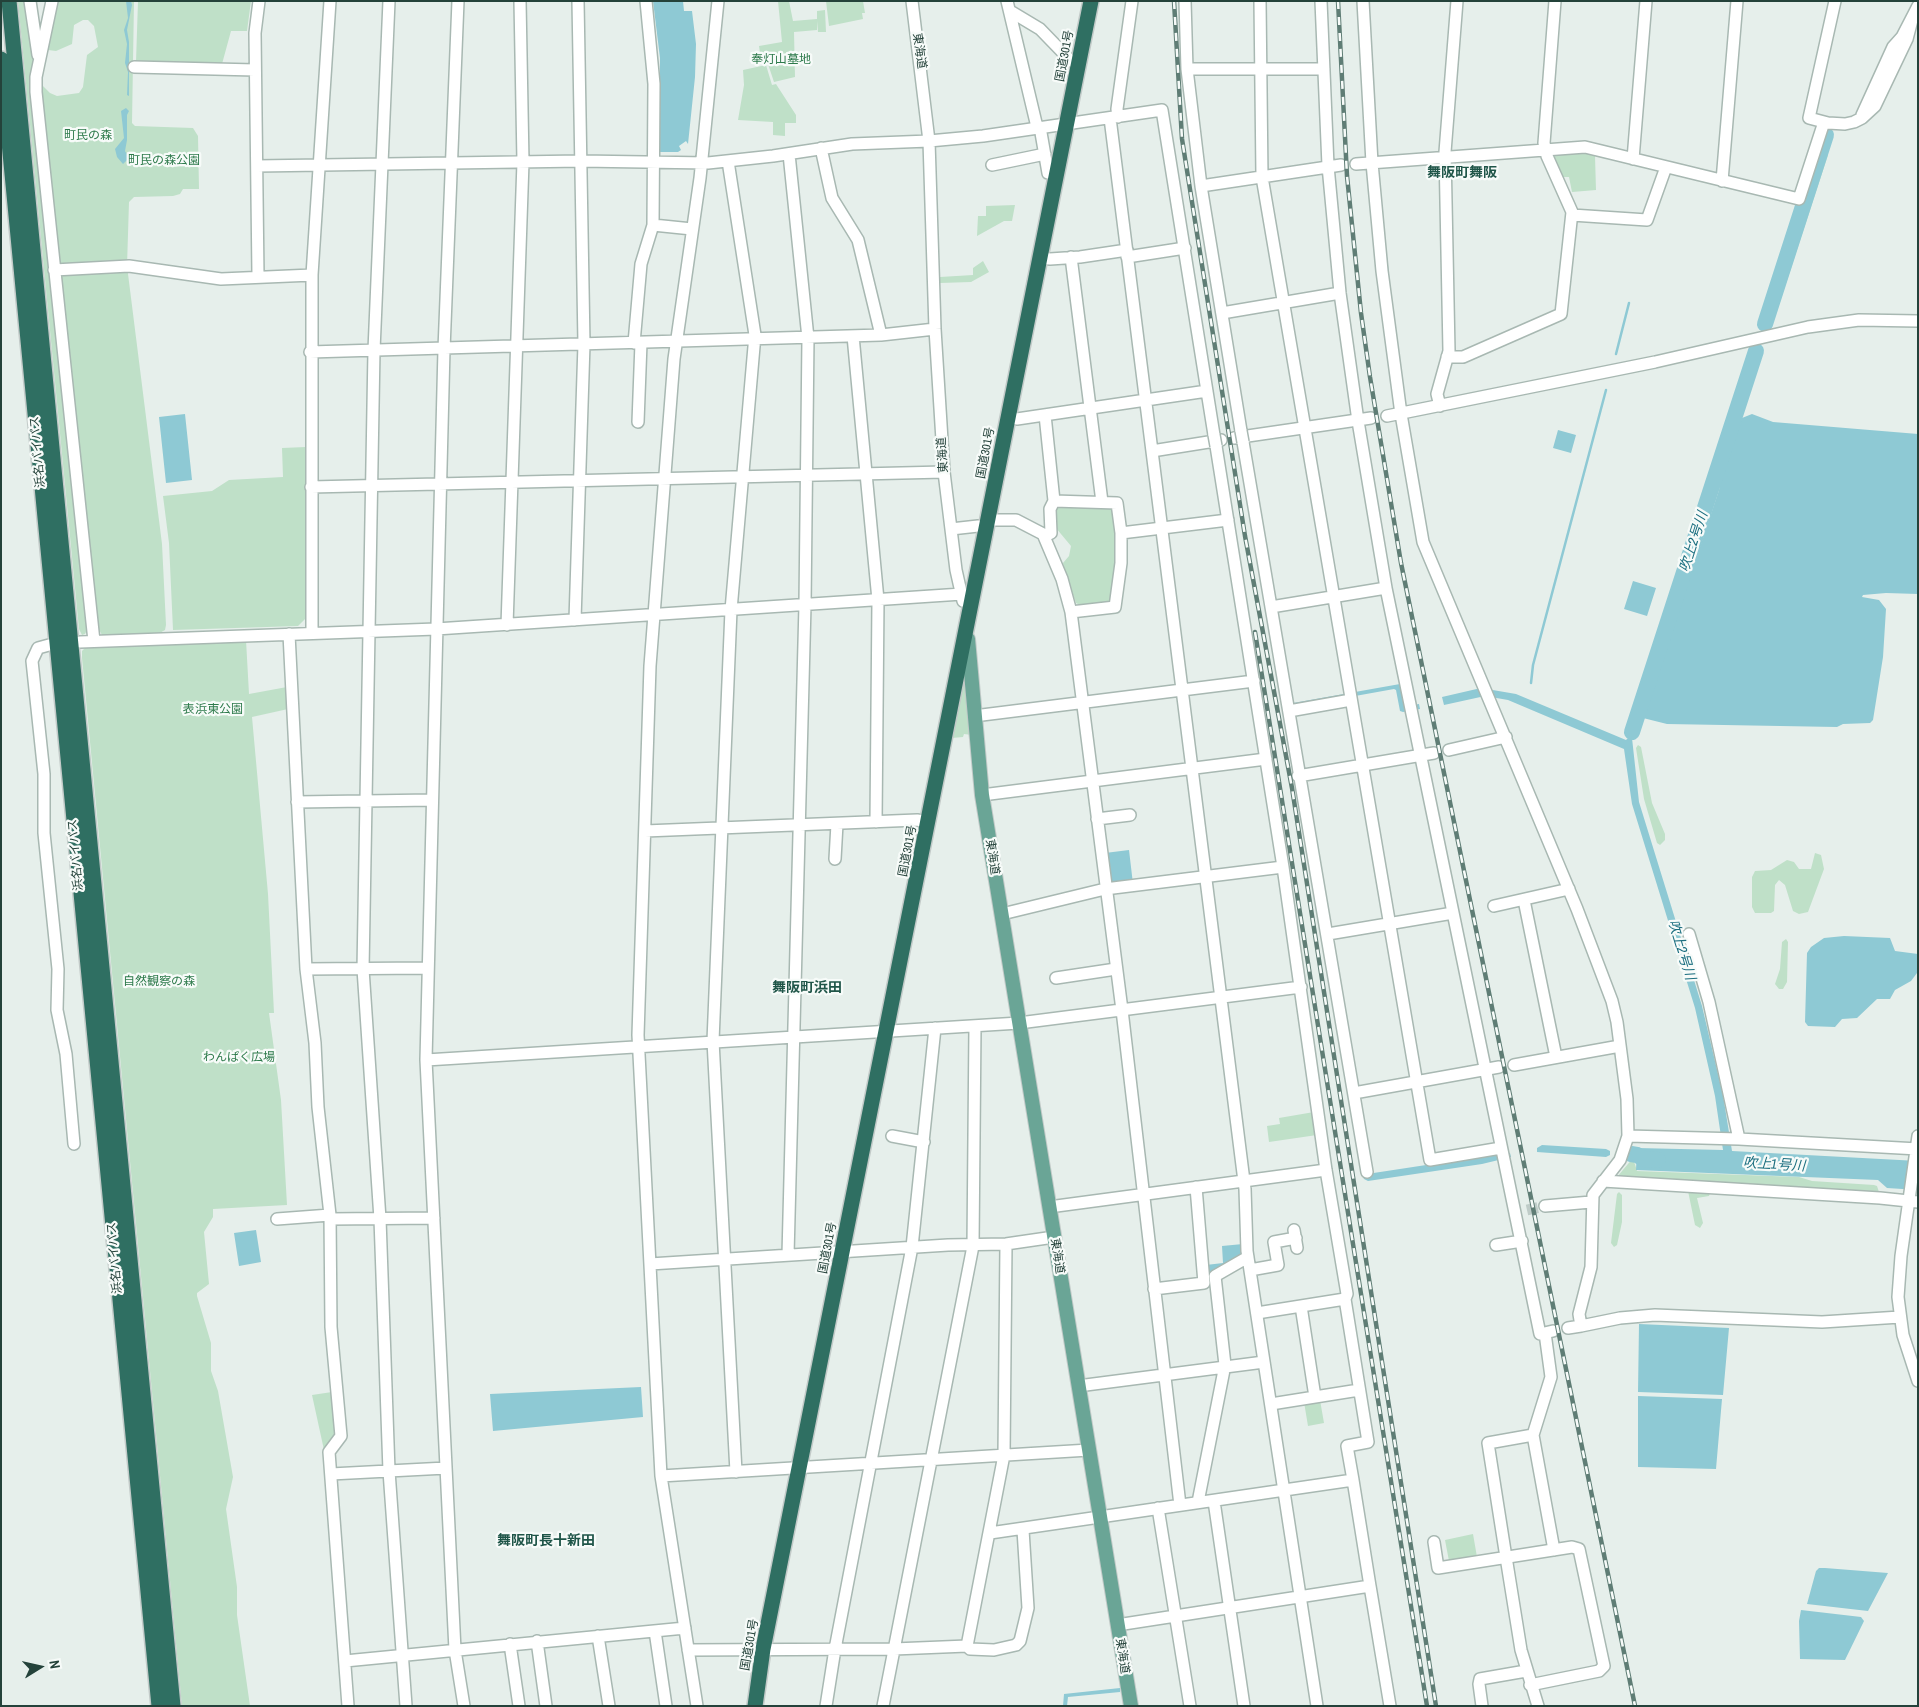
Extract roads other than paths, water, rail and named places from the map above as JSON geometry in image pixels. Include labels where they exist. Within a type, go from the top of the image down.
[{"type":"highway","name":"浜名バイパス","points":[[9,1],[173,1706]]},
{"type":"highway","name":"国道301号","points":[[755,1706],[763,1649],[967,621],[967,596],[1009,417],[1091,1]]},
{"type":"highway","name":"浜名バイパス","points":[[1,59],[159,1706]]},
{"type":"main road","name":"東海道","points":[[967,621],[982,795],[1130,1706]]},
{"type":"street","points":[[30,1],[40,62]]},
{"type":"street","points":[[52,1],[36,92],[94,641]]},
{"type":"street","points":[[258,276],[255,33],[259,1]]},
{"type":"street","points":[[312,633],[310,352],[312,275],[330,1]]},
{"type":"street","points":[[389,1],[374,350],[363,969],[380,1219],[389,1471],[406,1706]]},
{"type":"street","points":[[458,1],[444,349],[426,1060],[455,1650],[464,1706]]},
{"type":"street","points":[[507,625],[523,162],[520,1]]},
{"type":"street","points":[[575,620],[584,344],[578,1]]},
{"type":"street","points":[[638,422],[637,343],[641,264],[653,225],[654,76],[646,1]]},
{"type":"street","points":[[696,1706],[661,1476],[638,1048],[654,615],[676,342],[701,162],[718,1]]},
{"type":"street","name":"東海道","points":[[912,1],[930,141],[935,329],[944,472],[951,529],[967,596]]},
{"type":"street","points":[[1132,1],[1117,109],[1114,117],[1127,253],[1244,1181],[1248,1257],[1317,1706]]},
{"type":"street","points":[[1185,1],[1187,69],[1201,186],[1240,437],[1289,707],[1298,776],[1328,934],[1367,1172]]},
{"type":"street","points":[[1260,1],[1262,177],[1430,1160],[1502,1154]]},
{"type":"street","points":[[1321,1],[1328,166],[1340,293],[1358,420],[1386,588],[1502,1154],[1521,1211],[1522,1241],[1540,1334],[1549,1332],[1550,1377],[1533,1435],[1554,1550]]},
{"type":"street","points":[[1363,1],[1372,163],[1382,272],[1401,414],[1423,542],[1488,693],[1569,890],[1612,1001],[1620,1046],[1628,1099],[1628,1136],[1620,1160],[1599,1185],[1591,1202],[1591,1267],[1579,1314],[1581,1326]]},
{"type":"street","points":[[1440,406],[1437,394],[1447,358],[1446,157],[1456,1]]},
{"type":"street","points":[[1447,358],[1463,357],[1561,314],[1572,215],[1544,143],[1555,1]]},
{"type":"street","points":[[1633,159],[1646,1]]},
{"type":"street","points":[[1722,180],[1737,1]]},
{"type":"street","points":[[1835,1],[1809,118],[1824,122],[1846,124],[1860,118],[1893,48],[1915,11]]},
{"type":"street","points":[[1008,6],[1040,29],[1071,61],[1079,62]]},
{"type":"street","points":[[1008,6],[1045,154],[1048,173],[1057,175]]},
{"type":"street","points":[[134,67],[255,70]]},
{"type":"street","points":[[1187,69],[1324,69]]},
{"type":"street","points":[[257,166],[581,161],[701,162],[788,154],[852,144],[930,141],[1162,110],[1207,391],[1217,440],[1301,987],[1326,1170],[1347,1294],[1345,1299],[1368,1442],[1347,1446],[1390,1706]]},
{"type":"street","points":[[1356,164],[1585,147],[1799,199],[1824,122]]},
{"type":"street","points":[[821,148],[834,204],[858,240],[882,335]]},
{"type":"street","points":[[788,154],[808,338],[805,605],[788,1255]]},
{"type":"street","points":[[992,165],[1045,154]]},
{"type":"street","points":[[728,160],[753,311],[755,339],[732,610],[713,1041],[736,1472]]},
{"type":"street","points":[[1201,186],[1341,165]]},
{"type":"street","points":[[1572,215],[1647,220],[1666,167]]},
{"type":"street","points":[[653,225],[692,229]]},
{"type":"street","points":[[1040,258],[1050,260],[1185,248]]},
{"type":"street","points":[[1071,257],[1102,502]]},
{"type":"street","points":[[54,270],[129,266],[222,278],[312,275]]},
{"type":"street","points":[[1222,313],[1340,293]]},
{"type":"street","points":[[1387,416],[1661,360],[1808,327],[1859,320],[1918,321]]},
{"type":"street","points":[[310,352],[808,338],[882,335],[935,329]]},
{"type":"street","points":[[853,336],[878,600],[876,822]]},
{"type":"street","points":[[1009,417],[1017,419],[1207,391]]},
{"type":"street","points":[[1045,415],[1054,501],[1050,509],[1050,533],[1045,536]]},
{"type":"street","points":[[1240,437],[1371,418]]},
{"type":"street","points":[[1152,451],[1217,440]]},
{"type":"street","points":[[311,487],[944,472]]},
{"type":"street","points":[[1054,501],[1117,503],[1122,533],[1121,563],[1115,607],[1071,612]]},
{"type":"street","points":[[951,529],[1016,520],[1038,530],[1045,536],[1066,588],[1083,702],[1105,889],[1122,1010],[1180,1505]]},
{"type":"street","points":[[1122,533],[1228,520]]},
{"type":"street","points":[[1271,607],[1386,588]]},
{"type":"street","points":[[80,642],[436,629],[878,600],[967,596]]},
{"type":"street","points":[[289,634],[306,969],[315,1043],[319,1119],[330,1217],[331,1326],[341,1436],[329,1452],[348,1706]]},
{"type":"street","points":[[49,645],[38,648],[32,661],[44,774],[44,833],[58,969],[56,997],[59,1027],[66,1054],[74,1144]]},
{"type":"street","points":[[974,716],[1254,681]]},
{"type":"street","points":[[1289,707],[1351,696]]},
{"type":"street","points":[[1449,750],[1506,737]]},
{"type":"street","points":[[1298,776],[1420,756],[1434,752]]},
{"type":"street","points":[[982,795],[1266,759]]},
{"type":"street","points":[[297,802],[432,800]]},
{"type":"street","points":[[1097,819],[1130,815]]},
{"type":"street","points":[[645,831],[917,820],[928,822]]},
{"type":"street","points":[[835,859],[837,824]]},
{"type":"street","points":[[1002,914],[1105,889],[1283,867]]},
{"type":"street","points":[[1494,906],[1569,890]]},
{"type":"street","points":[[1524,900],[1556,1057]]},
{"type":"street","points":[[1328,934],[1453,913]]},
{"type":"street","points":[[1688,934],[1709,1002],[1736,1139]]},
{"type":"street","points":[[306,969],[427,968]]},
{"type":"street","points":[[1056,978],[1116,969]]},
{"type":"street","points":[[426,1060],[1019,1023],[1301,987]]},
{"type":"street","points":[[882,1706],[973,1246],[975,1026]]},
{"type":"street","points":[[826,1706],[835,1649],[912,1247],[935,1028]]},
{"type":"street","points":[[1514,1065],[1620,1046]]},
{"type":"street","points":[[1354,1093],[1499,1067]]},
{"type":"street","points":[[892,1136],[924,1142]]},
{"type":"street","points":[[1628,1136],[1736,1139],[1916,1153]]},
{"type":"street","points":[[1918,1136],[1912,1198],[1899,1276],[1900,1317],[1907,1352],[1918,1382]]},
{"type":"street","points":[[1049,1207],[1326,1170]]},
{"type":"street","points":[[1599,1185],[1912,1198]]},
{"type":"street","points":[[1154,1289],[1204,1283],[1196,1187]]},
{"type":"street","points":[[1545,1206],[1591,1202]]},
{"type":"street","points":[[277,1219],[330,1217],[380,1219],[434,1218]]},
{"type":"street","points":[[650,1264],[912,1247],[1006,1244],[1054,1237]]},
{"type":"street","points":[[1250,1270],[1278,1265],[1274,1242],[1296,1239]]},
{"type":"street","points":[[1496,1245],[1522,1241]]},
{"type":"street","points":[[967,1646],[1004,1455],[1006,1244]]},
{"type":"street","points":[[1198,1502],[1224,1367],[1215,1276],[1248,1257]]},
{"type":"street","points":[[1257,1312],[1345,1299]]},
{"type":"street","points":[[1301,1306],[1315,1397]]},
{"type":"street","points":[[1568,1328],[1620,1318],[1655,1315],[1822,1322],[1900,1317]]},
{"type":"street","points":[[1078,1386],[1264,1362]]},
{"type":"street","points":[[1271,1404],[1359,1390]]},
{"type":"street","points":[[1533,1435],[1488,1443],[1526,1671],[1538,1706]]},
{"type":"street","points":[[661,1476],[1089,1450]]},
{"type":"street","points":[[331,1474],[446,1468]]},
{"type":"street","points":[[990,1533],[1023,1530],[1158,1508],[1353,1480]]},
{"type":"street","points":[[1214,1501],[1244,1706]]},
{"type":"street","points":[[1158,1508],[1190,1706]]},
{"type":"street","points":[[688,1650],[894,1649],[967,1646],[970,1650],[994,1650],[1016,1645],[1020,1640],[1028,1608],[1023,1530]]},
{"type":"street","points":[[1434,1542],[1438,1568],[1506,1554],[1574,1547],[1581,1552],[1604,1666],[1599,1671],[1530,1685]]},
{"type":"street","points":[[1117,1625],[1370,1586]]},
{"type":"street","points":[[345,1661],[684,1628]]},
{"type":"street","points":[[654,1631],[666,1706]]},
{"type":"street","points":[[598,1636],[609,1706]]},
{"type":"street","points":[[537,1641],[546,1706]]},
{"type":"street","points":[[510,1644],[519,1706]]},
{"type":"street","points":[[1482,1706],[1478,1684],[1480,1679],[1526,1671]]},
{"type":"water","points":[[126,1],[131,1],[132,5],[127,30],[129,42],[129,96],[127,95],[128,72],[125,63],[127,44],[124,30],[128,18]]},
{"type":"water","points":[[653,1],[683,1],[684,11],[692,11],[696,44],[695,77],[688,144],[686,141],[679,146],[681,150],[678,152],[659,152],[660,58]]},
{"type":"water","points":[[126,108],[129,111],[127,115],[125,151],[129,158],[123,164],[117,157],[115,149],[124,138],[121,111]]},
{"type":"water","points":[[185,414],[192,480],[166,483],[159,417]]},
{"type":"water","points":[[1752,414],[1773,422],[1918,434],[1918,594],[1886,593],[1863,595],[1862,597],[1879,600],[1886,609],[1883,657],[1873,720],[1870,723],[1843,724],[1837,727],[1667,724],[1643,718],[1742,418]]},
{"type":"water","points":[[1558,430],[1576,435],[1571,453],[1553,448]]},
{"type":"water","points":[[1633,581],[1656,588],[1647,616],[1624,609]]},
{"type":"water","points":[[1402,685],[1406,706],[1419,704],[1420,709],[1400,711],[1396,690],[1394,689],[1283,709],[1282,705]]},
{"type":"water","points":[[1481,688],[1516,694],[1626,740],[1632,738],[1639,802],[1702,1006],[1723,1095],[1732,1151],[1918,1161],[1918,1190],[1887,1188],[1878,1180],[1636,1170],[1637,1148],[1723,1150],[1715,1096],[1695,1008],[1632,804],[1624,749],[1508,700],[1485,696],[1444,705],[1442,697]]},
{"type":"water","points":[[1129,850],[1133,884],[1111,886],[1105,853]]},
{"type":"water","points":[[1844,936],[1890,938],[1895,951],[1918,954],[1917,973],[1911,981],[1895,990],[1890,999],[1877,999],[1857,1018],[1842,1019],[1835,1027],[1808,1026],[1805,1022],[1807,953],[1811,947],[1824,938]]},
{"type":"water","points":[[1542,1145],[1606,1149],[1610,1151],[1610,1155],[1606,1157],[1537,1152],[1537,1148]]},
{"type":"water","points":[[1510,1153],[1511,1157],[1482,1164],[1368,1181],[1363,1177],[1367,1174]]},
{"type":"water","points":[[256,1230],[261,1262],[239,1266],[234,1233]]},
{"type":"water","points":[[1243,1244],[1244,1254],[1213,1281],[1207,1282],[1206,1265],[1223,1263],[1222,1246]]},
{"type":"water","points":[[1639,1324],[1729,1328],[1723,1395],[1638,1392]]},
{"type":"water","points":[[641,1387],[643,1417],[493,1431],[490,1394]]},
{"type":"water","points":[[1638,1396],[1722,1399],[1716,1469],[1638,1467]]},
{"type":"water","points":[[1819,1568],[1888,1573],[1868,1611],[1807,1604],[1816,1571]]},
{"type":"water","points":[[1801,1610],[1861,1617],[1864,1621],[1845,1660],[1800,1659],[1799,1621]]},
{"type":"water","points":[[1120,1688],[1120,1692],[1068,1697],[1067,1706],[1063,1706],[1064,1694]]},
{"type":"waterway","name":"吹上2号川","points":[[1765,324],[1826,135]]},
{"type":"waterway","points":[[1386,258],[1388,277]]},
{"type":"waterway","points":[[1616,354],[1629,303]]},
{"type":"waterway","name":"吹上2号川","points":[[1632,732],[1756,351]]},
{"type":"waterway","points":[[1531,683],[1533,665],[1606,390]]},
{"type":"waterway","name":"吹上1号川","points":[[1631,1154],[1644,1159],[1658,1160]]},
{"type":"tunnel","points":[[1527,1210],[1545,1206]]},
{"type":"railway","points":[[1174,1],[1182,139],[1245,536],[1292,788],[1436,1706]]},
{"type":"railway","points":[[1338,1],[1347,176],[1361,313],[1401,563],[1635,1706]]},
{"type":"railway","points":[[1255,632],[1427,1706]]},
{"type":"district","name":"舞阪町舞阪","points":[[1462,173]]},
{"type":"district","name":"舞阪町浜田","points":[[807,988]]},
{"type":"district","name":"舞阪町長十新田","points":[[546,1541]]},
{"type":"park label","name":"奉灯山墓地","points":[[781,60]]},
{"type":"park label","name":"町民の森","points":[[88,136]]},
{"type":"park label","name":"町民の森公園","points":[[164,161]]},
{"type":"park label","name":"表浜東公園","points":[[213,710]]},
{"type":"park label","name":"自然観察の森","points":[[159,982]]},
{"type":"park label","name":"わんぱく広場","points":[[239,1058]]}]
